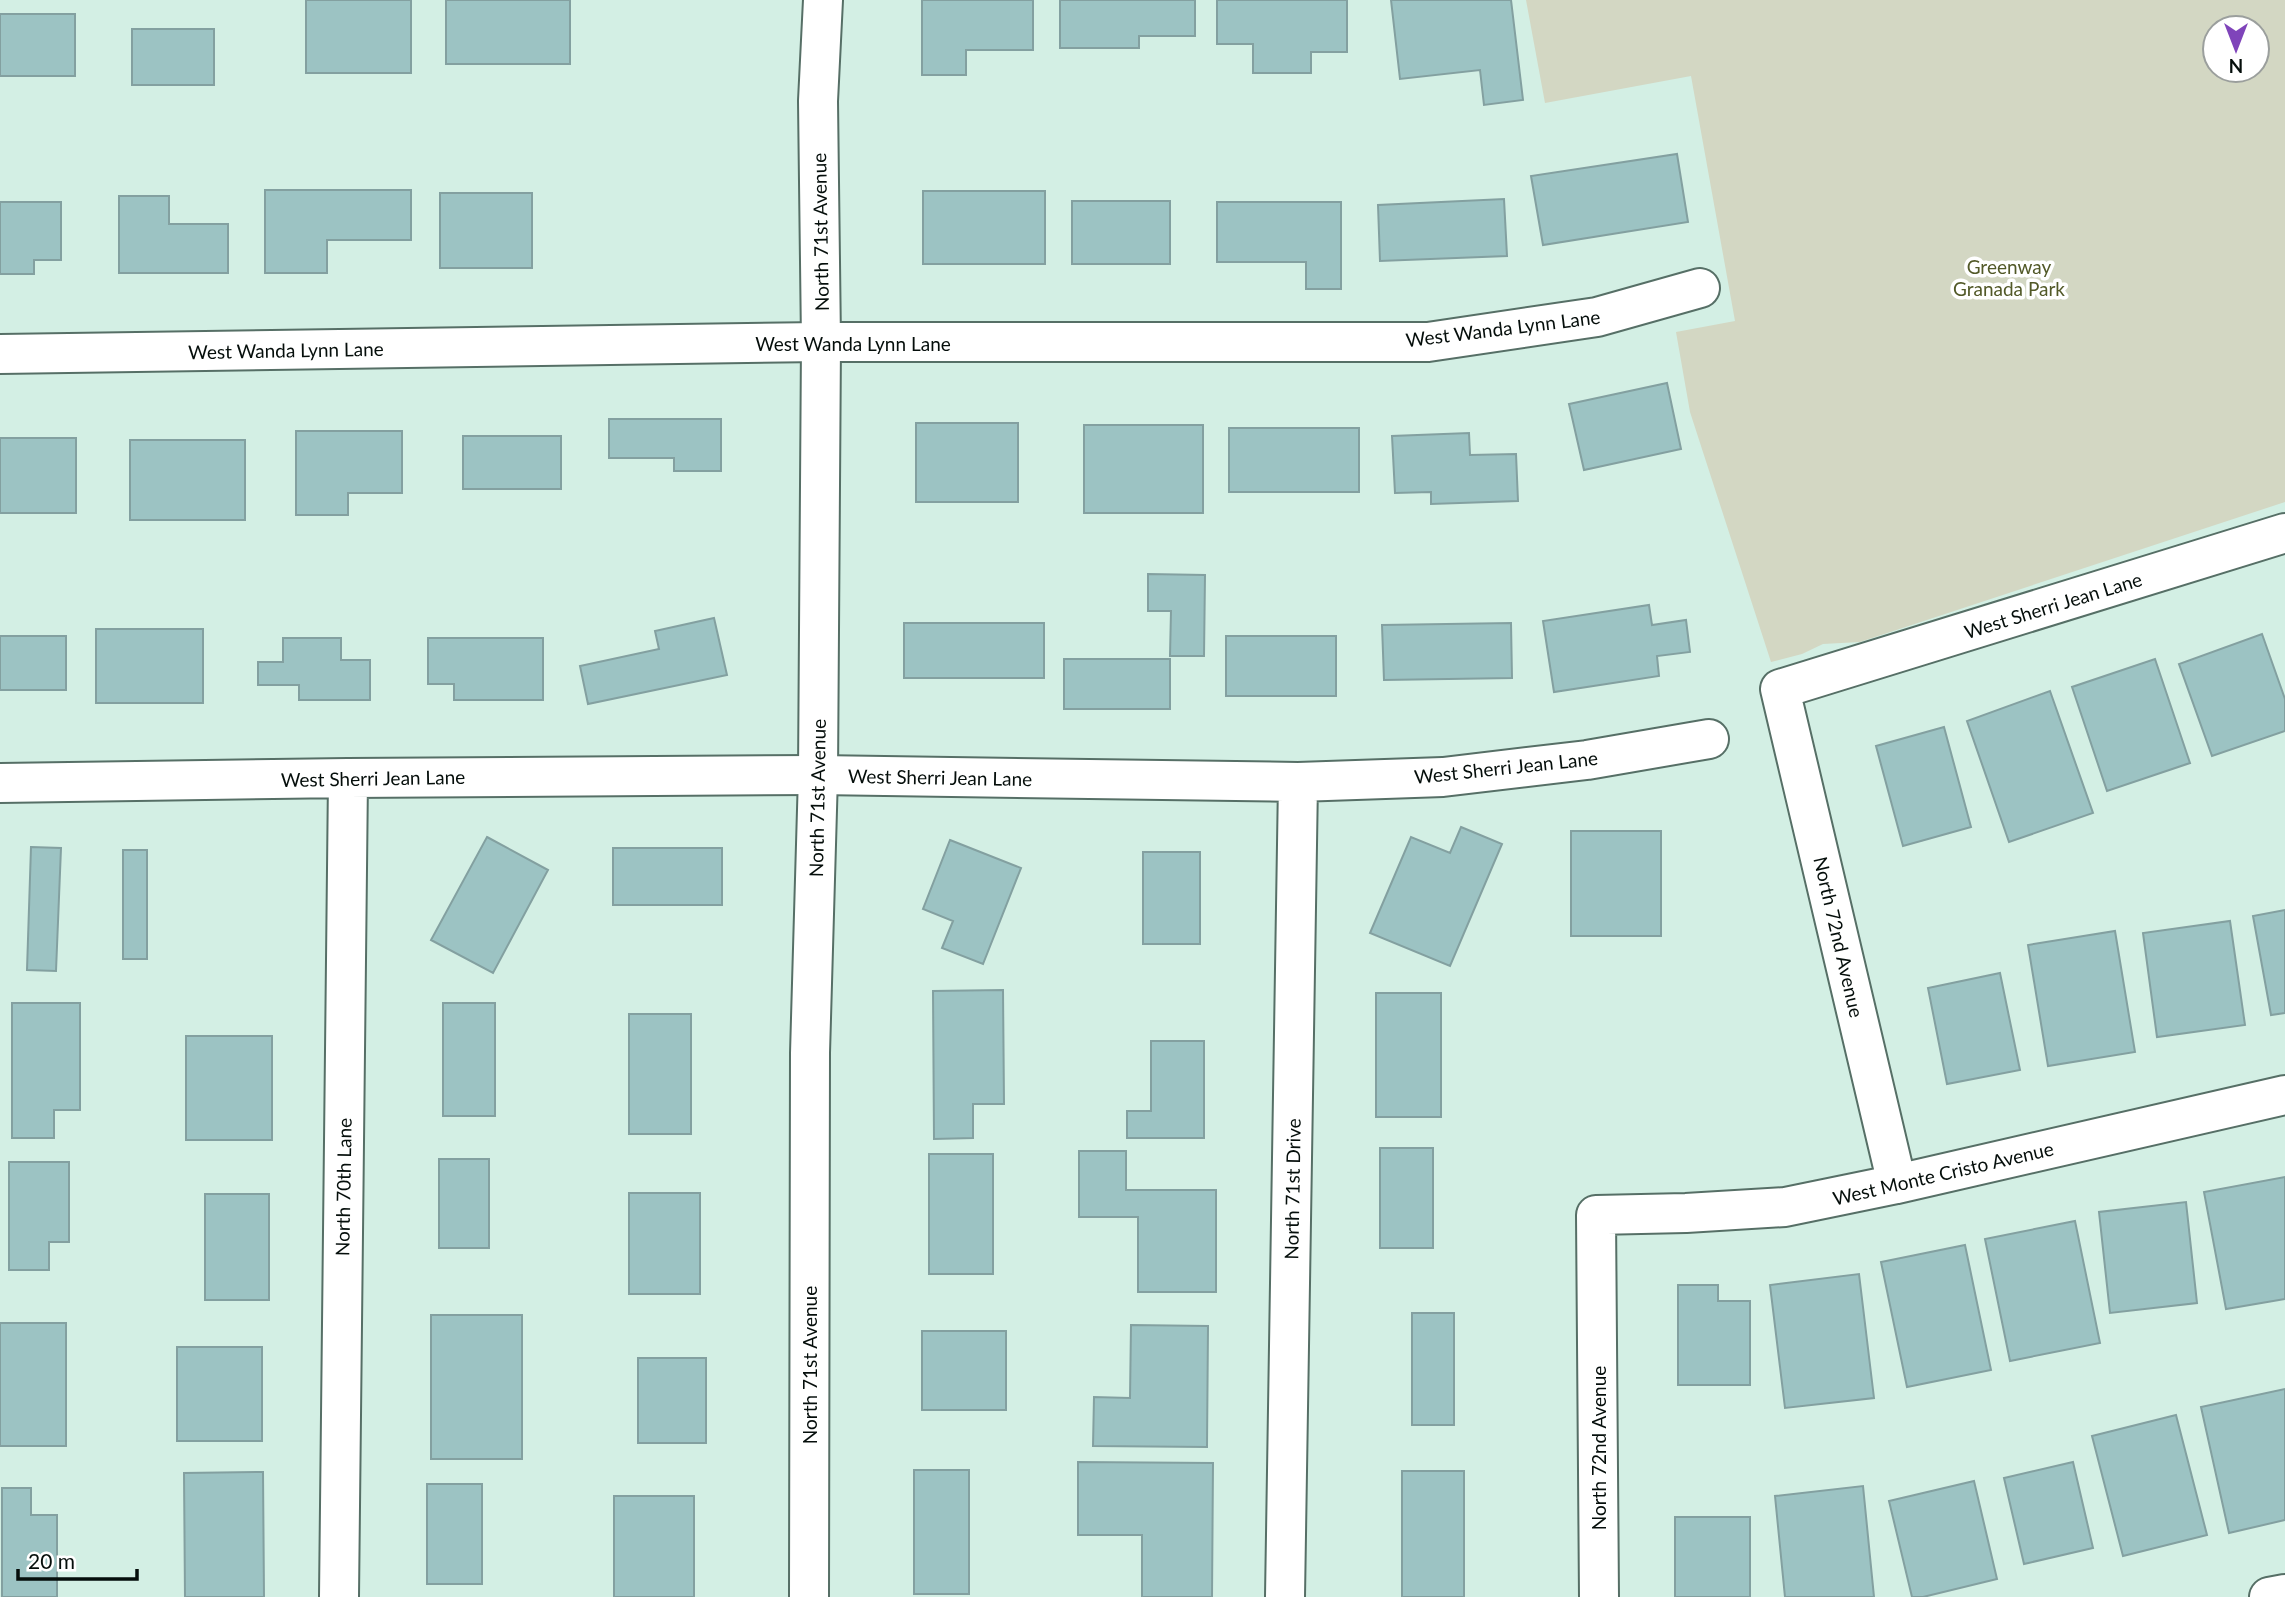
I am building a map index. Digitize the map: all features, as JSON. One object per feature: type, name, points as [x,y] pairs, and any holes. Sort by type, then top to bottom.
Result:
[{"type":"street","name":"North 71st Avenue","points":[[809,1597],[810,1067],[818,775],[821,342],[818,101],[823,0]]},
{"type":"street","name":"West Wanda Lynn Lane","points":[[0,354],[821,342],[1428,342],[1597,317],[1700,288]]},
{"type":"street","name":"West Sherri Jean Lane","points":[[1780,690],[2285,533]]},
{"type":"street","name":"North 72nd Avenue","points":[[1780,690],[1897,1184]]},
{"type":"street","name":"West Sherri Jean Lane","points":[[0,783],[818,775],[1298,782],[1443,777],[1587,760],[1709,739]]},
{"type":"street","name":"North 70th Lane","points":[[339,1597],[348,778]]},
{"type":"street","name":"North 71st Drive","points":[[1285,1597],[1298,782]]},
{"type":"street","name":"West Monte Cristo Avenue","points":[[1596,1215],[1785,1207],[2285,1095]]},
{"type":"street","name":"North 72nd Avenue","points":[[1596,1215],[1599,1597]]},
{"type":"street","points":[[2270,1597],[2285,1594]]},
{"type":"green space","name":"Greenway Granada Park","points":[[1526,0],[2285,0],[2285,502],[1860,642],[1823,644],[1802,654],[1771,662],[1690,412],[1676,332],[1735,321],[1691,76],[1545,103]]},
{"type":"building","points":[[306,0],[411,0],[411,73],[306,73]]},
{"type":"building","points":[[446,0],[570,0],[570,64],[446,64]]},
{"type":"building","points":[[922,0],[1033,0],[1033,50],[966,50],[966,75],[922,75]]},
{"type":"building","points":[[1060,0],[1195,0],[1195,36],[1139,36],[1139,48],[1060,48]]},
{"type":"building","points":[[1217,0],[1347,0],[1347,52],[1311,52],[1311,73],[1253,73],[1253,44],[1217,44]]},
{"type":"building","points":[[1391,0],[1511,0],[1523,100],[1484,105],[1480,70],[1400,79]]},
{"type":"building","points":[[0,14],[75,14],[75,76],[0,76]]},
{"type":"building","points":[[132,29],[214,29],[214,85],[132,85]]},
{"type":"building","points":[[1677,154],[1688,222],[1543,245],[1531,176]]},
{"type":"building","points":[[265,190],[411,190],[411,240],[327,240],[327,273],[265,273]]},
{"type":"building","points":[[923,191],[1045,191],[1045,264],[923,264]]},
{"type":"building","points":[[440,193],[532,193],[532,268],[440,268]]},
{"type":"building","points":[[119,196],[169,196],[169,224],[228,224],[228,273],[119,273]]},
{"type":"building","points":[[1504,199],[1507,256],[1380,261],[1378,205]]},
{"type":"building","points":[[1072,201],[1170,201],[1170,264],[1072,264]]},
{"type":"building","points":[[0,202],[61,202],[61,260],[34,260],[34,274],[0,274]]},
{"type":"building","points":[[1217,202],[1341,202],[1341,289],[1306,289],[1306,262],[1217,262]]},
{"type":"building","points":[[1667,383],[1681,449],[1584,470],[1569,404]]},
{"type":"building","points":[[609,419],[721,419],[721,471],[674,471],[674,458],[609,458]]},
{"type":"building","points":[[916,423],[1018,423],[1018,502],[916,502]]},
{"type":"building","points":[[1084,425],[1203,425],[1203,513],[1084,513]]},
{"type":"building","points":[[1229,428],[1359,428],[1359,492],[1229,492]]},
{"type":"building","points":[[296,431],[402,431],[402,493],[348,493],[348,515],[296,515]]},
{"type":"building","points":[[1469,433],[1470,455],[1516,454],[1518,501],[1431,504],[1431,492],[1395,493],[1392,436]]},
{"type":"building","points":[[463,436],[561,436],[561,489],[463,489]]},
{"type":"building","points":[[0,438],[76,438],[76,513],[0,513]]},
{"type":"building","points":[[130,440],[245,440],[245,520],[130,520]]},
{"type":"building","points":[[1148,574],[1205,575],[1204,656],[1170,656],[1171,611],[1148,611]]},
{"type":"building","points":[[1649,605],[1652,625],[1686,620],[1690,652],[1657,656],[1659,676],[1554,692],[1543,621]]},
{"type":"building","points":[[714,618],[727,675],[588,704],[580,666],[659,649],[655,631]]},
{"type":"building","points":[[904,623],[1044,623],[1044,678],[904,678]]},
{"type":"building","points":[[1511,623],[1512,678],[1384,680],[1382,625]]},
{"type":"building","points":[[96,629],[203,629],[203,703],[96,703]]},
{"type":"building","points":[[2262,634],[2285,699],[2285,731],[2212,756],[2179,664]]},
{"type":"building","points":[[0,636],[66,636],[66,690],[0,690]]},
{"type":"building","points":[[1226,636],[1336,636],[1336,696],[1226,696]]},
{"type":"building","points":[[283,638],[341,638],[341,660],[370,660],[370,700],[299,700],[299,685],[258,685],[258,662],[283,662]]},
{"type":"building","points":[[428,638],[543,638],[543,700],[454,700],[454,684],[428,684]]},
{"type":"building","points":[[1064,659],[1170,659],[1170,709],[1064,709]]},
{"type":"building","points":[[2155,659],[2190,763],[2107,791],[2072,687]]},
{"type":"building","points":[[2050,691],[2093,813],[2009,842],[1967,721]]},
{"type":"building","points":[[1944,727],[1971,827],[1903,846],[1876,746]]},
{"type":"building","points":[[1461,827],[1502,844],[1450,966],[1370,933],[1411,837],[1450,853]]},
{"type":"building","points":[[1571,831],[1661,831],[1661,936],[1571,936]]},
{"type":"building","points":[[487,837],[548,870],[493,973],[431,940]]},
{"type":"building","points":[[950,840],[1021,868],[983,964],[942,948],[953,921],[923,909]]},
{"type":"building","points":[[31,847],[61,848],[56,971],[27,970]]},
{"type":"building","points":[[613,848],[722,848],[722,905],[613,905]]},
{"type":"building","points":[[123,850],[147,850],[147,959],[123,959]]},
{"type":"building","points":[[1143,852],[1200,852],[1200,944],[1143,944]]},
{"type":"building","points":[[2285,910],[2285,1013],[2271,1015],[2253,916]]},
{"type":"building","points":[[2230,921],[2245,1025],[2157,1037],[2143,933]]},
{"type":"building","points":[[2115,931],[2135,1052],[2048,1066],[2028,945]]},
{"type":"building","points":[[2000,973],[2020,1070],[1947,1084],[1928,988]]},
{"type":"building","points":[[1003,990],[1004,1104],[973,1104],[973,1138],[934,1139],[933,991]]},
{"type":"building","points":[[1376,993],[1441,993],[1441,1117],[1376,1117]]},
{"type":"building","points":[[12,1003],[80,1003],[80,1110],[54,1110],[54,1138],[12,1138]]},
{"type":"building","points":[[443,1003],[495,1003],[495,1116],[443,1116]]},
{"type":"building","points":[[629,1014],[691,1014],[691,1134],[629,1134]]},
{"type":"building","points":[[186,1036],[272,1036],[272,1140],[186,1140]]},
{"type":"building","points":[[1151,1041],[1204,1041],[1204,1138],[1127,1138],[1127,1111],[1151,1111]]},
{"type":"building","points":[[1380,1148],[1433,1148],[1433,1248],[1380,1248]]},
{"type":"building","points":[[1079,1151],[1126,1151],[1126,1190],[1216,1190],[1216,1292],[1138,1292],[1138,1217],[1079,1217]]},
{"type":"building","points":[[929,1154],[993,1154],[993,1274],[929,1274]]},
{"type":"building","points":[[439,1159],[489,1159],[489,1248],[439,1248]]},
{"type":"building","points":[[9,1162],[69,1162],[69,1242],[49,1242],[49,1270],[9,1270]]},
{"type":"building","points":[[2285,1177],[2285,1299],[2226,1309],[2204,1192]]},
{"type":"building","points":[[629,1193],[700,1193],[700,1294],[629,1294]]},
{"type":"building","points":[[205,1194],[269,1194],[269,1300],[205,1300]]},
{"type":"building","points":[[2186,1202],[2197,1303],[2110,1313],[2099,1212]]},
{"type":"building","points":[[2075,1221],[2100,1343],[2010,1361],[1985,1239]]},
{"type":"building","points":[[1965,1245],[1991,1370],[1907,1387],[1881,1262]]},
{"type":"building","points":[[1859,1274],[1874,1398],[1785,1408],[1770,1285]]},
{"type":"building","points":[[1678,1285],[1718,1285],[1718,1301],[1750,1301],[1750,1385],[1678,1385]]},
{"type":"building","points":[[1412,1313],[1454,1313],[1454,1425],[1412,1425]]},
{"type":"building","points":[[431,1315],[522,1315],[522,1459],[431,1459]]},
{"type":"building","points":[[0,1323],[66,1323],[66,1446],[0,1446]]},
{"type":"building","points":[[1131,1325],[1208,1326],[1207,1447],[1093,1446],[1094,1397],[1130,1398]]},
{"type":"building","points":[[922,1331],[1006,1331],[1006,1410],[922,1410]]},
{"type":"building","points":[[177,1347],[262,1347],[262,1441],[177,1441]]},
{"type":"building","points":[[638,1358],[706,1358],[706,1443],[638,1443]]},
{"type":"building","points":[[2285,1389],[2285,1520],[2229,1533],[2201,1407]]},
{"type":"building","points":[[2176,1415],[2207,1535],[2123,1556],[2092,1436]]},
{"type":"building","points":[[1078,1462],[1213,1463],[1212,1597],[1142,1597],[1142,1535],[1078,1535]]},
{"type":"building","points":[[2073,1462],[2093,1548],[2024,1564],[2004,1478]]},
{"type":"building","points":[[914,1470],[969,1470],[969,1594],[914,1594]]},
{"type":"building","points":[[1402,1471],[1464,1471],[1464,1597],[1402,1597]]},
{"type":"building","points":[[263,1472],[264,1597],[185,1597],[184,1473]]},
{"type":"building","points":[[1974,1481],[1997,1579],[1923,1597],[1912,1597],[1889,1501]]},
{"type":"building","points":[[427,1484],[482,1484],[482,1584],[427,1584]]},
{"type":"building","points":[[1863,1486],[1874,1597],[1785,1597],[1775,1496]]},
{"type":"building","points":[[2,1488],[31,1488],[31,1515],[57,1515],[57,1597],[2,1597]]},
{"type":"building","points":[[614,1496],[694,1496],[694,1597],[614,1597]]},
{"type":"building","points":[[1675,1517],[1750,1517],[1750,1597],[1675,1597]]}]
